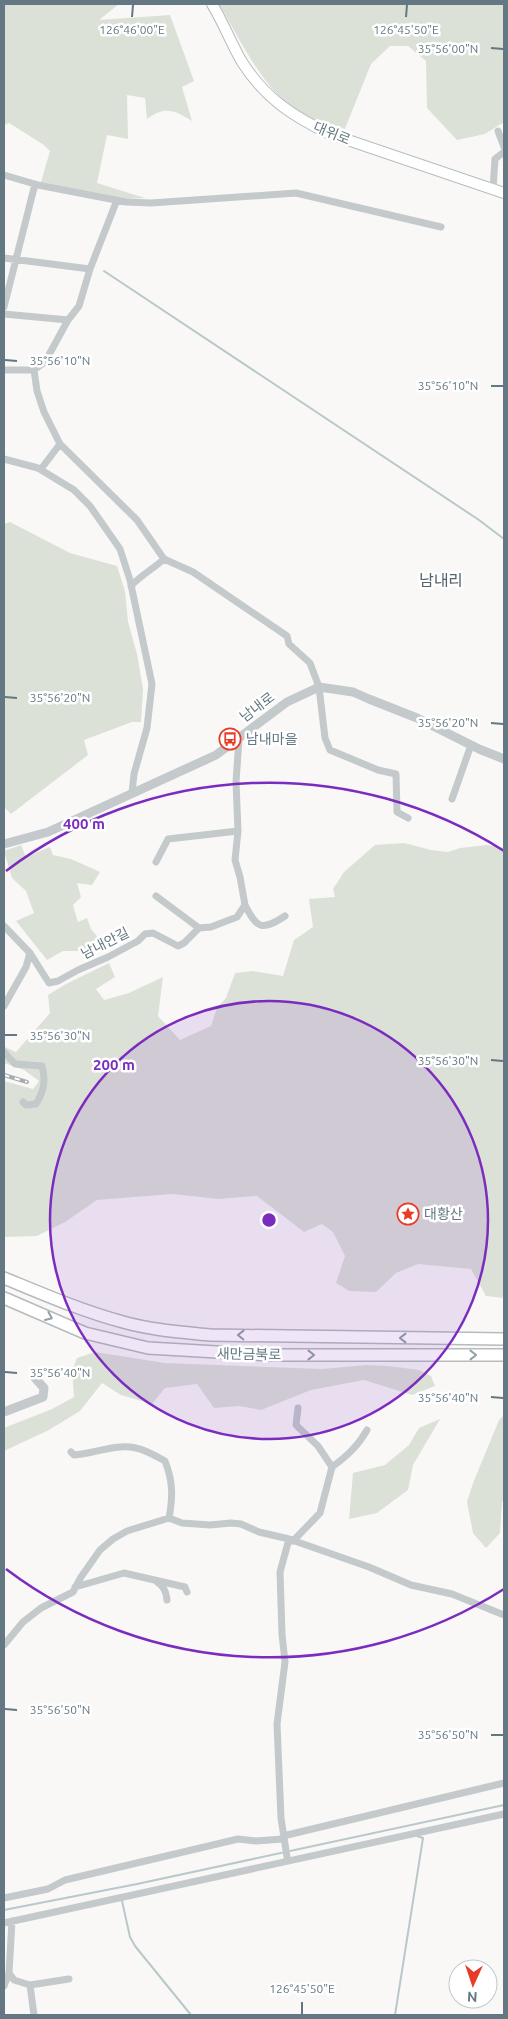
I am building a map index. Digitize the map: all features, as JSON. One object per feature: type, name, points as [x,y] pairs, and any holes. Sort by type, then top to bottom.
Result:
[{"type":"highway","name":"새만금북로","points":[[4,1278],[83,1310],[124,1322],[162,1330],[210,1335],[504,1339]]},
{"type":"highway","name":"새만금북로","points":[[4,1298],[85,1332],[148,1348],[270,1355],[504,1355]]},
{"type":"main road","name":"대위로","points":[[212,4],[243,62],[284,110],[330,134],[504,193]]},
{"type":"street","points":[[498,132],[504,147]]},
{"type":"street","points":[[493,189],[495,159],[504,152]]},
{"type":"street","points":[[4,174],[35,184],[126,202],[152,203],[296,193],[441,227]]},
{"type":"street","points":[[4,307],[35,184]]},
{"type":"street","points":[[4,370],[34,370],[45,362],[68,320],[78,306],[90,269],[117,200]]},
{"type":"street","points":[[4,258],[90,269]]},
{"type":"street","points":[[4,314],[68,320]]},
{"type":"street","points":[[34,370],[36,391],[60,444],[137,520],[164,559],[192,572],[287,636],[289,644],[310,663],[319,687],[325,738],[330,750],[378,770],[396,774],[397,812],[408,818]]},
{"type":"street","points":[[41,469],[60,444]]},
{"type":"street","points":[[4,459],[41,469],[74,490],[90,506],[120,549],[131,586],[152,684],[147,728],[134,774],[132,792]]},
{"type":"street","points":[[131,586],[142,574],[155,567],[164,559]]},
{"type":"street","points":[[319,687],[353,692],[417,718],[504,759]]},
{"type":"street","name":"남내로","points":[[4,844],[48,832],[216,754],[287,702],[319,687]]},
{"type":"street","points":[[239,739],[236,782],[238,831],[235,860],[245,905],[253,921],[259,925],[273,924],[285,916]]},
{"type":"street","points":[[452,799],[471,745]]},
{"type":"street","points":[[156,862],[168,839],[238,831]]},
{"type":"street","points":[[156,896],[199,928]]},
{"type":"street","name":"남내안길","points":[[4,926],[30,952],[50,983],[108,957],[138,941],[145,934],[153,933],[178,946],[184,943],[199,928],[211,927],[237,917],[245,905]]},
{"type":"street","points":[[4,1006],[26,968],[30,952]]},
{"type":"street","points":[[4,1052],[15,1064],[42,1066],[45,1077],[43,1094],[36,1104],[26,1105],[23,1102]]},
{"type":"street","points":[[4,1412],[43,1397],[44,1388],[35,1378]]},
{"type":"street","points":[[298,1408],[296,1425],[318,1446],[332,1467]]},
{"type":"street","points":[[287,1857],[284,1840],[277,1724],[285,1662],[280,1572],[291,1540],[320,1513],[332,1467],[348,1456],[359,1444],[367,1430]]},
{"type":"street","points":[[71,1452],[74,1455],[116,1447],[135,1447],[165,1461],[172,1482],[173,1500],[169,1518]]},
{"type":"street","points":[[4,1645],[23,1622],[41,1608],[73,1592],[100,1550],[113,1539],[127,1531],[169,1518],[182,1523],[210,1526],[231,1523],[241,1524],[260,1532],[291,1540],[369,1567],[411,1585],[452,1594],[504,1615]]},
{"type":"street","points":[[76,1587],[124,1573],[185,1587],[187,1592]]},
{"type":"street","points":[[152,1578],[164,1587],[167,1600]]},
{"type":"street","points":[[4,1898],[48,1889],[65,1880],[238,1839],[256,1841],[284,1840],[504,1783]]},
{"type":"street","points":[[4,1923],[504,1814]]},
{"type":"street","points":[[4,1986],[9,1973],[12,1921]]},
{"type":"street","points":[[9,1973],[14,1980],[30,1985],[69,1979]]},
{"type":"street","points":[[30,1985],[34,2015]]},
{"type":"shaded area","points":[[4,4],[119,4],[99,20],[170,15],[194,81],[182,87],[192,121],[170,111],[159,112],[147,119],[145,98],[127,95],[128,139],[107,135],[97,183],[145,198],[126,199],[41,182],[50,151],[44,145],[9,123],[4,125]]},
{"type":"shaded area","points":[[219,4],[504,4],[504,122],[485,134],[457,140],[427,108],[426,61],[408,46],[390,46],[371,64],[344,131],[311,121],[292,109],[267,82],[246,52]]},
{"type":"shaded area","points":[[10,522],[70,553],[117,566],[125,591],[128,622],[137,654],[143,689],[141,722],[132,722],[84,740],[88,755],[11,814],[4,807],[4,524]]},
{"type":"shaded area","points":[[404,843],[448,852],[460,848],[487,845],[504,848],[504,1298],[486,1296],[471,1269],[418,1264],[396,1273],[376,1292],[349,1291],[336,1283],[345,1256],[333,1232],[322,1224],[304,1232],[257,1196],[218,1199],[173,1194],[97,1200],[65,1222],[37,1236],[4,1237],[4,1081],[33,1089],[39,1081],[24,1070],[4,1063],[4,1039],[5,1047],[16,1052],[50,1013],[48,995],[109,963],[115,977],[96,989],[104,1000],[129,993],[163,977],[158,1016],[180,1040],[211,1026],[217,1008],[226,998],[235,973],[253,971],[283,976],[294,940],[313,927],[309,899],[335,897],[333,889],[344,872],[375,845]]},
{"type":"shaded area","points":[[21,845],[26,857],[50,847],[53,855],[71,859],[100,872],[92,885],[77,883],[81,897],[73,905],[78,922],[87,918],[91,929],[100,940],[92,951],[63,951],[47,960],[16,921],[34,913],[26,891],[12,878],[4,851]]},
{"type":"shaded area","points":[[95,1352],[165,1363],[322,1369],[366,1365],[389,1366],[419,1370],[431,1376],[435,1386],[412,1395],[364,1380],[311,1390],[261,1410],[239,1406],[214,1408],[197,1384],[165,1388],[152,1404],[121,1395],[102,1383],[80,1411],[49,1430],[4,1451],[4,1428],[52,1409],[74,1397],[72,1371],[77,1358]]},
{"type":"shaded area","points":[[504,1415],[504,1499],[502,1502],[500,1533],[486,1548],[473,1533],[467,1502],[499,1420]]},
{"type":"shaded area","points":[[440,1419],[413,1465],[408,1490],[377,1513],[349,1519],[353,1473],[385,1465],[409,1445],[419,1428]]},
{"type":"waterway","points":[[104,271],[479,520],[504,539]]},
{"type":"waterway","points":[[4,1910],[137,1884],[504,1805]]},
{"type":"waterway","points":[[395,2015],[423,1838],[417,1836]]},
{"type":"waterway","points":[[122,1901],[130,1937],[135,1946],[191,2015]]},
{"type":"railway","points":[[4,1075],[27,1082]]},
{"type":"place","name":"남내마을","points":[[230,739]]},
{"type":"place","name":"대황산","points":[[408,1214]]},
{"type":"district","name":"남내리","points":[[441,580]]}]
